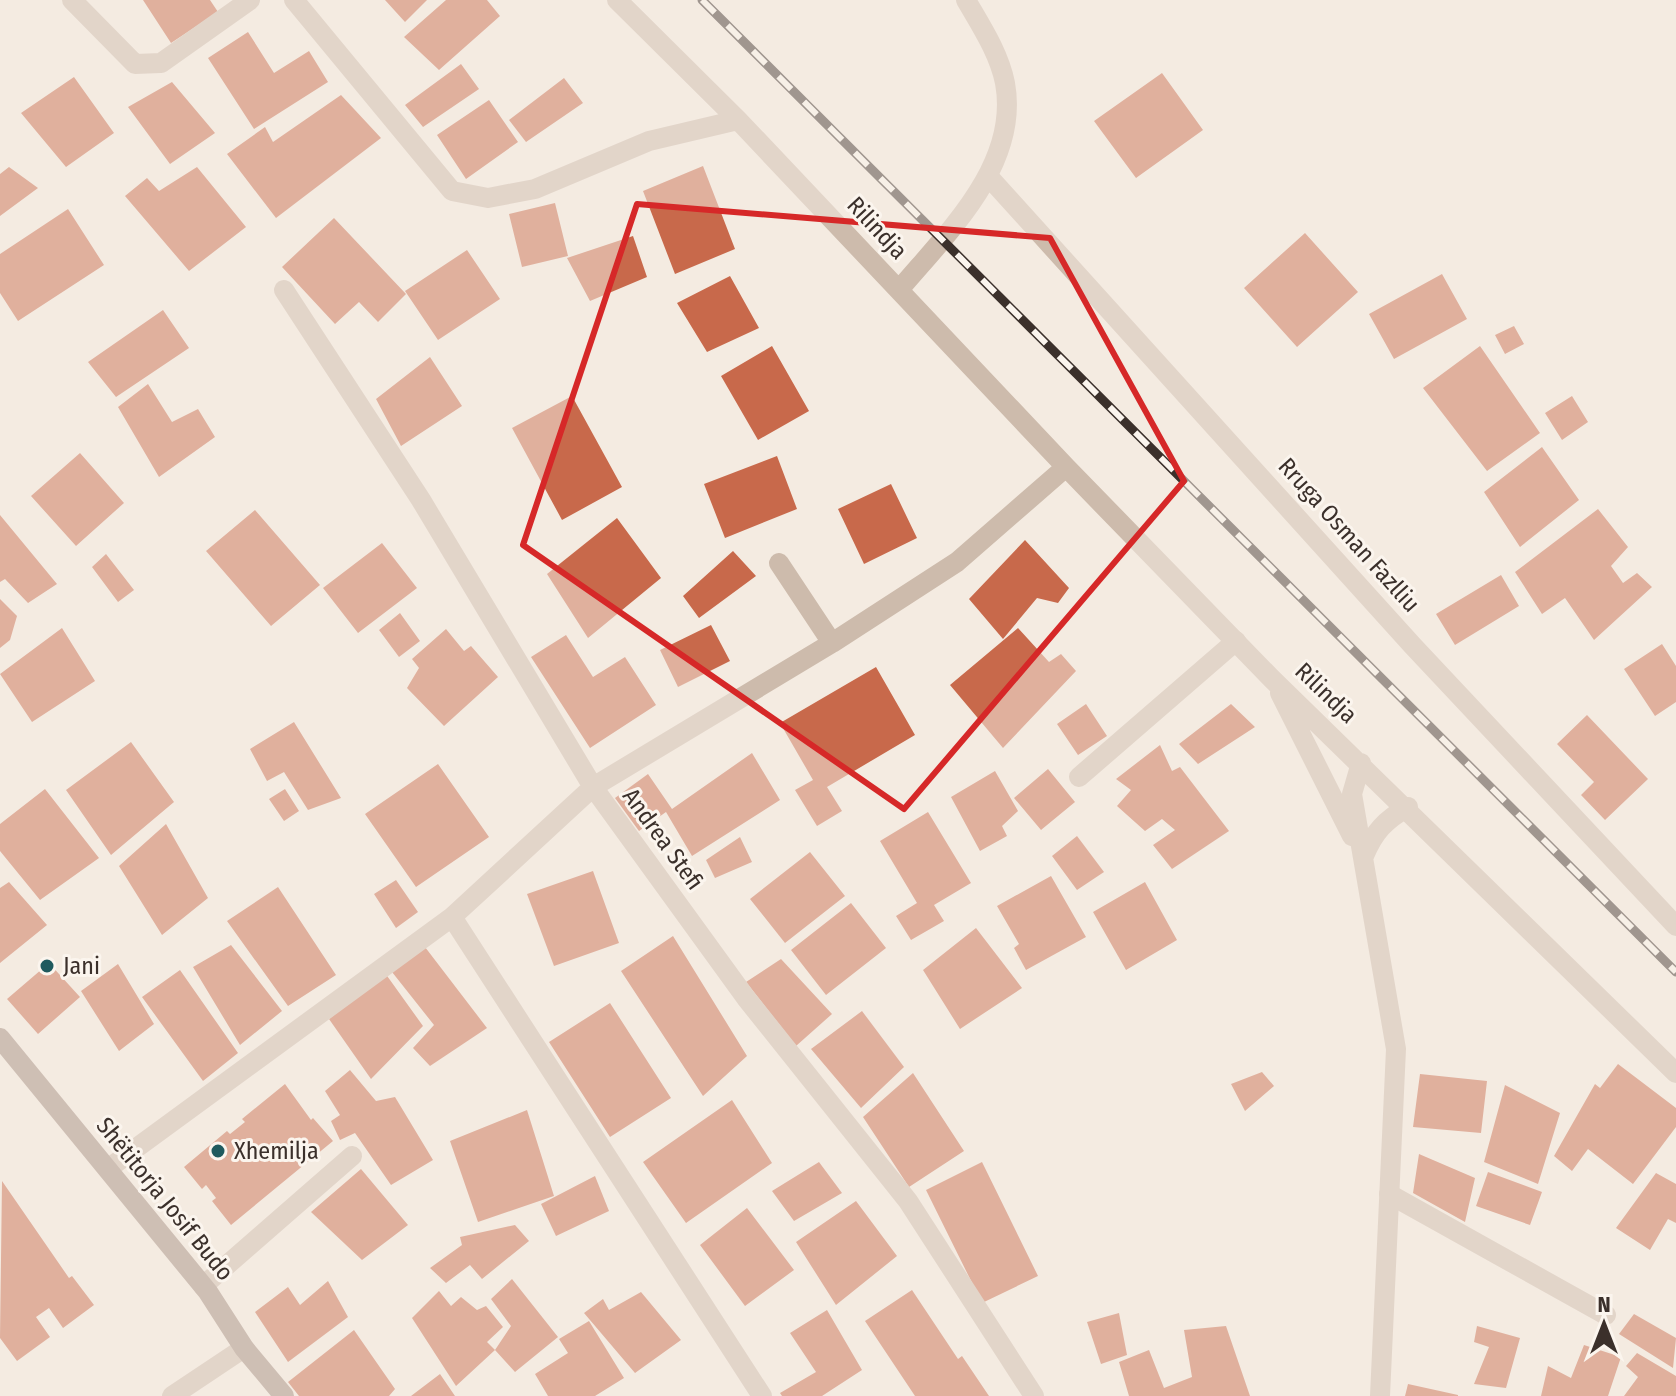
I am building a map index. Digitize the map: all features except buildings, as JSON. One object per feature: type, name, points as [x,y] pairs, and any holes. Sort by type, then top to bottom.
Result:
[{"type":"main road","name":"Shëtitorja Josif Budo","points":[[0,1038],[203,1286],[244,1348],[284,1396]]},
{"type":"street","points":[[72,0],[135,64],[161,63],[250,0]]},
{"type":"street","points":[[294,0],[452,191],[488,198],[535,189],[649,141],[738,120]]},
{"type":"street","name":"Rilindja","points":[[617,0],[738,120],[1066,467],[1272,679],[1408,807],[1676,1073]]},
{"type":"street","points":[[899,290],[968,207],[988,176],[1007,118],[1005,83],[994,49],[966,0]]},
{"type":"street","name":"Rruga Osman Fazlliu","points":[[988,176],[1413,646],[1676,926]]},
{"type":"street","name":"Andrea Stefi","points":[[284,290],[421,500],[593,787],[746,998],[908,1201],[1034,1396]]},
{"type":"street","points":[[109,1168],[452,917],[593,787],[832,643],[957,562],[1066,467]]},
{"type":"street","points":[[779,563],[832,643]]},
{"type":"street","points":[[1079,777],[1236,641]]},
{"type":"street","points":[[1272,679],[1364,856]]},
{"type":"street","points":[[1361,763],[1352,794],[1396,1049],[1380,1396]]},
{"type":"street","points":[[1364,856],[1385,820],[1408,807]]},
{"type":"street","points":[[452,917],[762,1396]]},
{"type":"street","points":[[203,1286],[352,1156]]},
{"type":"street","points":[[1389,1194],[1606,1315]]},
{"type":"street","points":[[172,1396],[244,1348]]},
{"type":"highlighted area","points":[[637,204],[1050,238],[1184,481],[904,809],[523,545]]},
{"type":"railway","points":[[702,0],[1676,972]]},
{"type":"place","name":"Jani","points":[[47,966]]},
{"type":"place","name":"Xhemilja","points":[[218,1151]]}]
